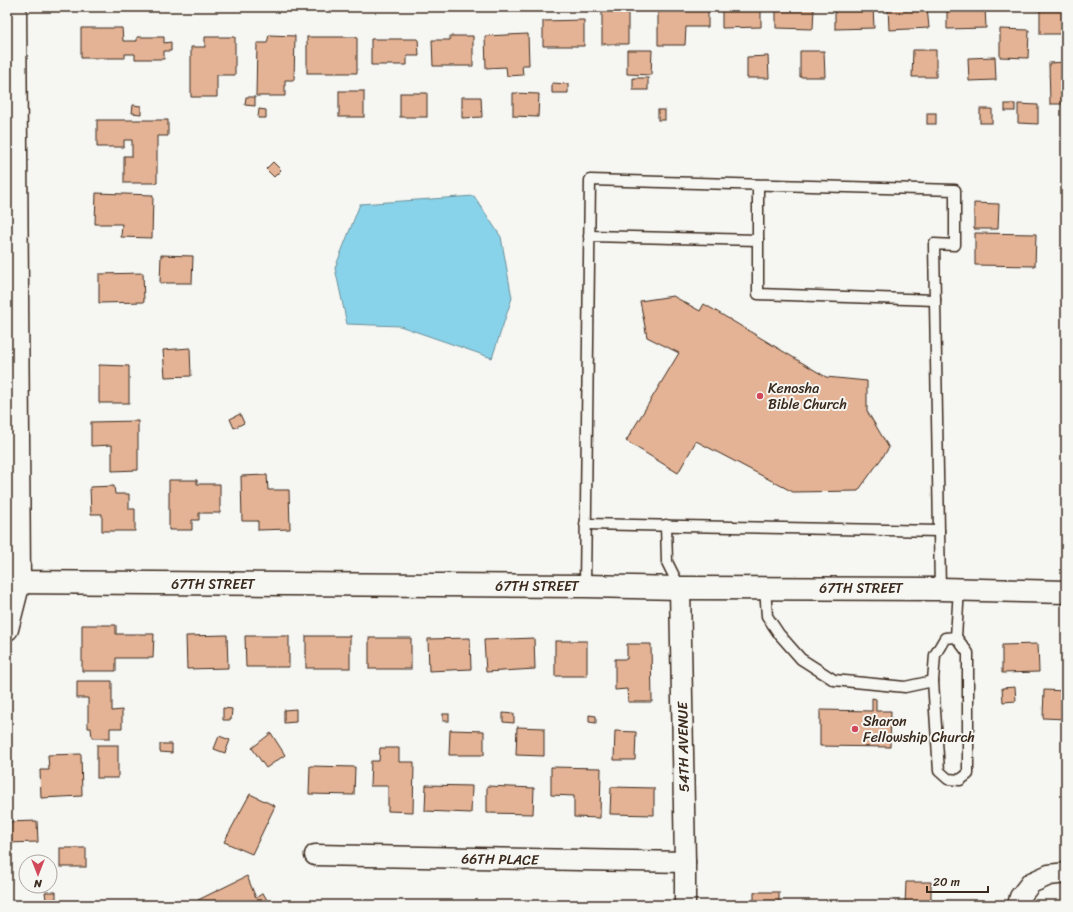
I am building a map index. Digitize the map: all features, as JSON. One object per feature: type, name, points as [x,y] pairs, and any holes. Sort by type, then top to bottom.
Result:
[{"type":"street","points":[[7,629],[13,582],[15,7]]},
{"type":"street","name":"67TH STREET","points":[[13,582],[949,589],[1066,592]]},
{"type":"street","name":"54TH AVENUE","points":[[680,588],[685,905]]},
{"type":"street","name":"66TH PLACE","points":[[315,855],[685,862]]},
{"type":"street","points":[[1018,905],[1020,898],[1031,883],[1049,875],[1066,873]]},
{"type":"lane","points":[[585,586],[590,180],[955,190],[955,245],[934,244],[939,531],[956,637],[968,653],[968,774],[960,780],[948,779],[939,770],[933,681],[935,655],[945,638],[956,637]]},
{"type":"lane","points":[[758,185],[758,294],[935,300]]},
{"type":"lane","points":[[589,236],[758,240]]},
{"type":"lane","points":[[585,524],[939,531]]},
{"type":"lane","points":[[666,525],[667,562],[680,588]]},
{"type":"lane","points":[[765,588],[767,616],[779,634],[801,659],[834,680],[905,687],[933,681]]},
{"type":"water","points":[[474,196],[501,237],[512,298],[492,358],[400,326],[347,324],[335,268],[360,204]]},
{"type":"building","points":[[602,7],[628,7],[628,44],[602,44]]},
{"type":"building","points":[[658,7],[708,7],[708,27],[686,27],[685,45],[658,45]]},
{"type":"building","points":[[722,7],[761,7],[761,27],[722,28]]},
{"type":"building","points":[[776,7],[814,7],[813,29],[776,28]]},
{"type":"building","points":[[835,7],[873,7],[874,28],[835,29]]},
{"type":"building","points":[[888,7],[927,7],[929,28],[889,30]]},
{"type":"building","points":[[947,7],[985,7],[986,28],[947,29]]},
{"type":"building","points":[[1066,7],[1066,34],[1040,34],[1040,8]]},
{"type":"building","points":[[584,20],[584,46],[543,46],[543,21]]},
{"type":"building","points":[[81,28],[122,28],[123,41],[137,41],[137,37],[164,37],[164,43],[171,42],[171,51],[164,51],[164,59],[135,59],[135,54],[125,54],[125,58],[81,58]]},
{"type":"building","points":[[1000,29],[1029,30],[1028,58],[1000,57]]},
{"type":"building","points":[[528,34],[529,65],[522,65],[523,75],[507,76],[506,67],[486,68],[485,36]]},
{"type":"building","points":[[269,35],[295,36],[294,80],[285,80],[285,96],[256,96],[257,43],[267,43]]},
{"type":"building","points":[[450,36],[473,36],[473,66],[433,66],[432,40],[450,40]]},
{"type":"building","points":[[205,37],[235,37],[235,75],[217,75],[217,97],[191,97],[191,47],[205,47]]},
{"type":"building","points":[[307,37],[357,37],[357,73],[307,73]]},
{"type":"building","points":[[371,39],[418,39],[419,56],[407,56],[407,65],[371,65]]},
{"type":"building","points":[[627,50],[652,50],[651,75],[627,74]]},
{"type":"building","points":[[913,50],[936,50],[936,77],[912,77]]},
{"type":"building","points":[[800,51],[824,51],[825,77],[800,77]]},
{"type":"building","points":[[768,56],[769,78],[747,78],[747,57]]},
{"type":"building","points":[[995,57],[996,80],[969,81],[968,58]]},
{"type":"building","points":[[1066,62],[1066,104],[1050,104],[1049,63]]},
{"type":"building","points":[[633,78],[648,78],[648,90],[633,90]]},
{"type":"building","points":[[552,83],[568,84],[568,93],[552,93]]},
{"type":"building","points":[[339,91],[364,91],[364,117],[339,117]]},
{"type":"building","points":[[400,93],[427,93],[427,117],[400,117]]},
{"type":"building","points":[[513,93],[539,94],[538,117],[513,116]]},
{"type":"building","points":[[246,97],[255,97],[255,106],[245,105]]},
{"type":"building","points":[[462,97],[481,97],[482,117],[462,118]]},
{"type":"building","points":[[1005,104],[1015,104],[1015,111],[1005,111]]},
{"type":"building","points":[[1018,104],[1038,105],[1038,124],[1018,123]]},
{"type":"building","points":[[133,105],[141,106],[141,114],[132,113]]},
{"type":"building","points":[[259,109],[266,110],[266,118],[258,118]]},
{"type":"building","points":[[980,109],[992,109],[992,123],[980,123]]},
{"type":"building","points":[[658,110],[665,110],[665,120],[658,120]]},
{"type":"building","points":[[927,113],[936,113],[936,124],[927,124]]},
{"type":"building","points":[[97,120],[168,120],[168,136],[157,136],[157,183],[124,183],[124,156],[132,156],[132,140],[124,140],[124,147],[97,147]]},
{"type":"building","points":[[273,162],[281,170],[274,177],[266,169]]},
{"type":"building","points":[[96,193],[153,195],[152,238],[121,237],[122,224],[95,224]]},
{"type":"building","points":[[974,203],[999,204],[998,229],[974,229]]},
{"type":"building","points":[[975,233],[1036,234],[1035,266],[975,265]]},
{"type":"building","points":[[161,255],[193,256],[192,283],[160,283]]},
{"type":"building","points":[[143,273],[144,302],[99,303],[99,274]]},
{"type":"building","name":"Kenosha Bible Church","points":[[673,296],[700,311],[704,304],[826,377],[867,381],[867,411],[889,448],[858,491],[793,492],[696,441],[678,473],[626,441],[679,353],[647,337],[640,301]]},
{"type":"building","points":[[190,348],[191,376],[165,377],[163,350]]},
{"type":"building","points":[[99,365],[129,366],[129,403],[99,403]]},
{"type":"building","points":[[240,414],[244,423],[234,428],[230,419]]},
{"type":"building","points":[[138,421],[138,470],[112,471],[112,445],[91,446],[91,422]]},
{"type":"building","points":[[267,475],[268,490],[289,490],[290,529],[258,530],[258,521],[242,521],[241,476]]},
{"type":"building","points":[[169,480],[197,480],[197,484],[220,484],[220,513],[199,513],[199,520],[192,520],[192,530],[169,530]]},
{"type":"building","points":[[114,486],[115,494],[129,494],[129,509],[135,509],[135,531],[102,531],[102,514],[91,514],[90,487]]},
{"type":"building","points":[[82,625],[116,625],[116,634],[154,634],[153,658],[116,658],[116,671],[82,671]]},
{"type":"building","points":[[227,635],[228,668],[187,669],[186,636]]},
{"type":"building","points":[[245,636],[289,636],[289,667],[246,667]]},
{"type":"building","points":[[306,636],[350,636],[350,668],[306,668]]},
{"type":"building","points":[[369,638],[411,638],[411,669],[369,669]]},
{"type":"building","points":[[470,638],[471,669],[429,671],[428,639]]},
{"type":"building","points":[[534,638],[535,669],[486,672],[484,640]]},
{"type":"building","points":[[555,641],[587,641],[587,676],[555,676]]},
{"type":"building","points":[[627,644],[651,644],[652,702],[628,702],[627,689],[615,690],[615,659],[627,659]]},
{"type":"building","points":[[1038,644],[1039,672],[1002,673],[1002,645]]},
{"type":"building","points":[[77,681],[112,681],[112,711],[122,710],[122,728],[110,728],[110,738],[92,738],[91,728],[88,728],[88,698],[77,698]]},
{"type":"building","points":[[1015,687],[1016,701],[1003,702],[1002,688]]},
{"type":"building","points":[[1044,690],[1066,691],[1066,719],[1043,718]]},
{"type":"building","name":"Sharon Fellowship Church","points":[[872,698],[876,699],[876,711],[891,711],[890,747],[820,746],[820,710],[872,711]]},
{"type":"building","points":[[223,708],[232,709],[231,720],[223,720]]},
{"type":"building","points":[[296,709],[296,722],[284,723],[284,710]]},
{"type":"building","points":[[503,713],[514,714],[514,723],[503,722]]},
{"type":"building","points":[[443,714],[449,714],[449,721],[443,721]]},
{"type":"building","points":[[589,715],[596,716],[596,723],[589,722]]},
{"type":"building","points":[[517,727],[544,728],[544,756],[516,755]]},
{"type":"building","points":[[450,730],[484,731],[484,755],[449,755]]},
{"type":"building","points":[[615,731],[636,732],[635,760],[614,760]]},
{"type":"building","points":[[271,733],[285,755],[266,768],[252,748]]},
{"type":"building","points":[[219,736],[230,740],[225,753],[214,749]]},
{"type":"building","points":[[160,744],[172,744],[172,753],[160,752]]},
{"type":"building","points":[[97,745],[118,745],[118,778],[97,778]]},
{"type":"building","points":[[380,748],[399,748],[399,762],[414,762],[413,812],[388,811],[388,786],[370,786],[371,761],[379,761]]},
{"type":"building","points":[[81,754],[82,796],[41,798],[40,770],[49,770],[48,755]]},
{"type":"building","points":[[310,766],[355,767],[354,795],[309,794]]},
{"type":"building","points":[[551,767],[601,768],[600,818],[574,817],[574,796],[551,795]]},
{"type":"building","points":[[426,785],[472,786],[471,813],[425,811]]},
{"type":"building","points":[[487,786],[534,788],[533,814],[487,813]]},
{"type":"building","points":[[611,787],[654,788],[654,815],[610,814]]},
{"type":"building","points":[[250,794],[275,806],[252,854],[224,842]]},
{"type":"building","points":[[37,821],[38,842],[7,843],[7,822]]},
{"type":"building","points":[[60,848],[86,848],[86,867],[60,867]]},
{"type":"building","points":[[247,876],[256,898],[263,893],[270,905],[200,905],[198,900]]},
{"type":"building","points":[[906,882],[931,882],[931,905],[905,905]]},
{"type":"building","points":[[754,892],[779,892],[779,905],[754,905]]},
{"type":"building","points":[[45,894],[56,894],[56,899],[46,900]]},
{"type":"place","name":"Kenosha Bible Church","points":[[760,396]]},
{"type":"place","name":"Sharon Fellowship Church","points":[[855,729]]}]
